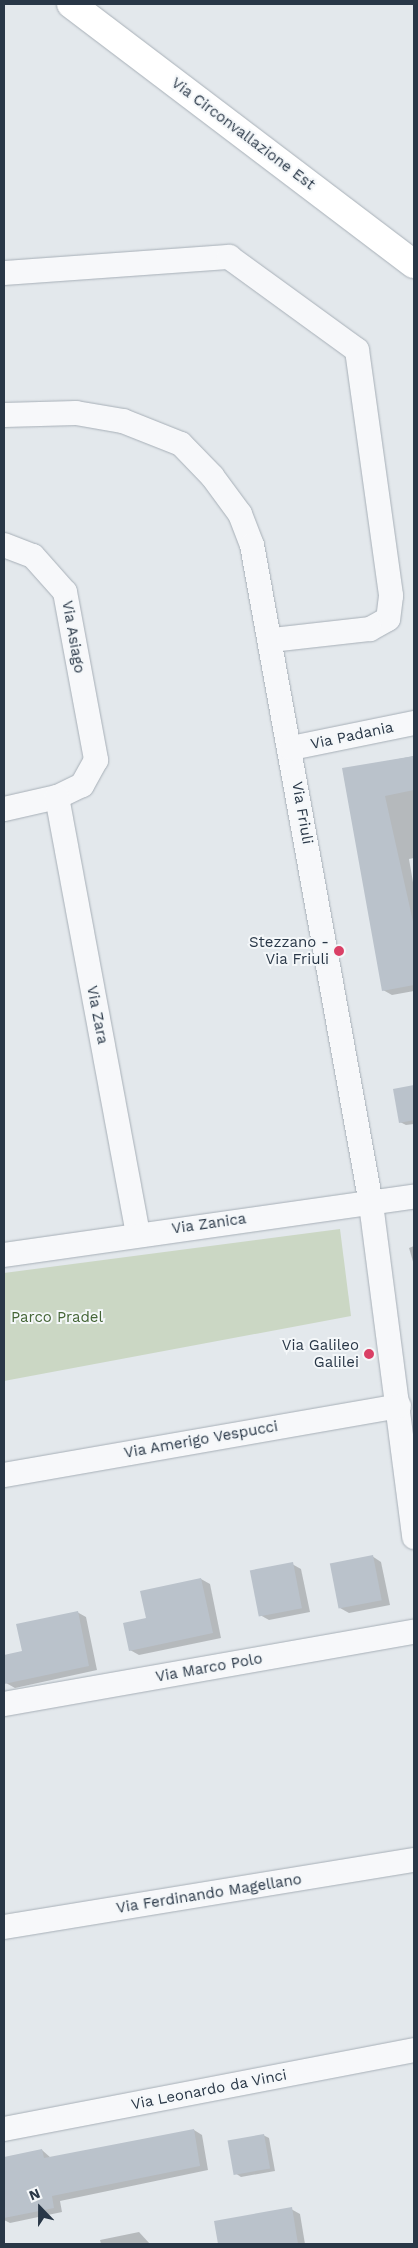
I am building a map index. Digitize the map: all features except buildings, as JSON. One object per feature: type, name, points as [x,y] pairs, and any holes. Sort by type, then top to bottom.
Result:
[{"type":"main road","name":"Via Circonvallazione Est","points":[[71,4],[414,264]]},
{"type":"street","points":[[4,273],[229,257],[356,350],[391,596],[388,619],[370,629],[272,640]]},
{"type":"street","name":"Via Friuli","points":[[4,416],[85,414],[123,421],[181,444],[212,476],[240,514],[261,577],[371,1204]]},
{"type":"street","name":"Via Asiago","points":[[4,545],[33,556],[65,592],[96,760],[82,785],[56,797]]},
{"type":"street","name":"Via Padania","points":[[291,748],[414,722]]},
{"type":"street","points":[[4,808],[56,797]]},
{"type":"street","name":"Via Zara","points":[[56,797],[138,1233]]},
{"type":"street","name":"Via Zanica","points":[[4,1255],[138,1233],[414,1197]]},
{"type":"street","points":[[371,1204],[399,1406],[414,1537]]},
{"type":"street","name":"Via Amerigo Vespucci","points":[[4,1475],[399,1406]]},
{"type":"street","name":"Via Marco Polo","points":[[4,1704],[414,1632]]},
{"type":"street","name":"Via Ferdinando Magellano","points":[[4,1927],[414,1860]]},
{"type":"street","name":"Via Leonardo da Vinci","points":[[4,2129],[414,2050]]},
{"type":"green space","name":"Parco Pradel","points":[[340,1229],[351,1316],[4,1381],[4,1273]]},
{"type":"place","name":"Stezzano - Via Friuli","points":[[339,951]]},
{"type":"place","name":"Via Galileo Galilei","points":[[369,1354]]}]
